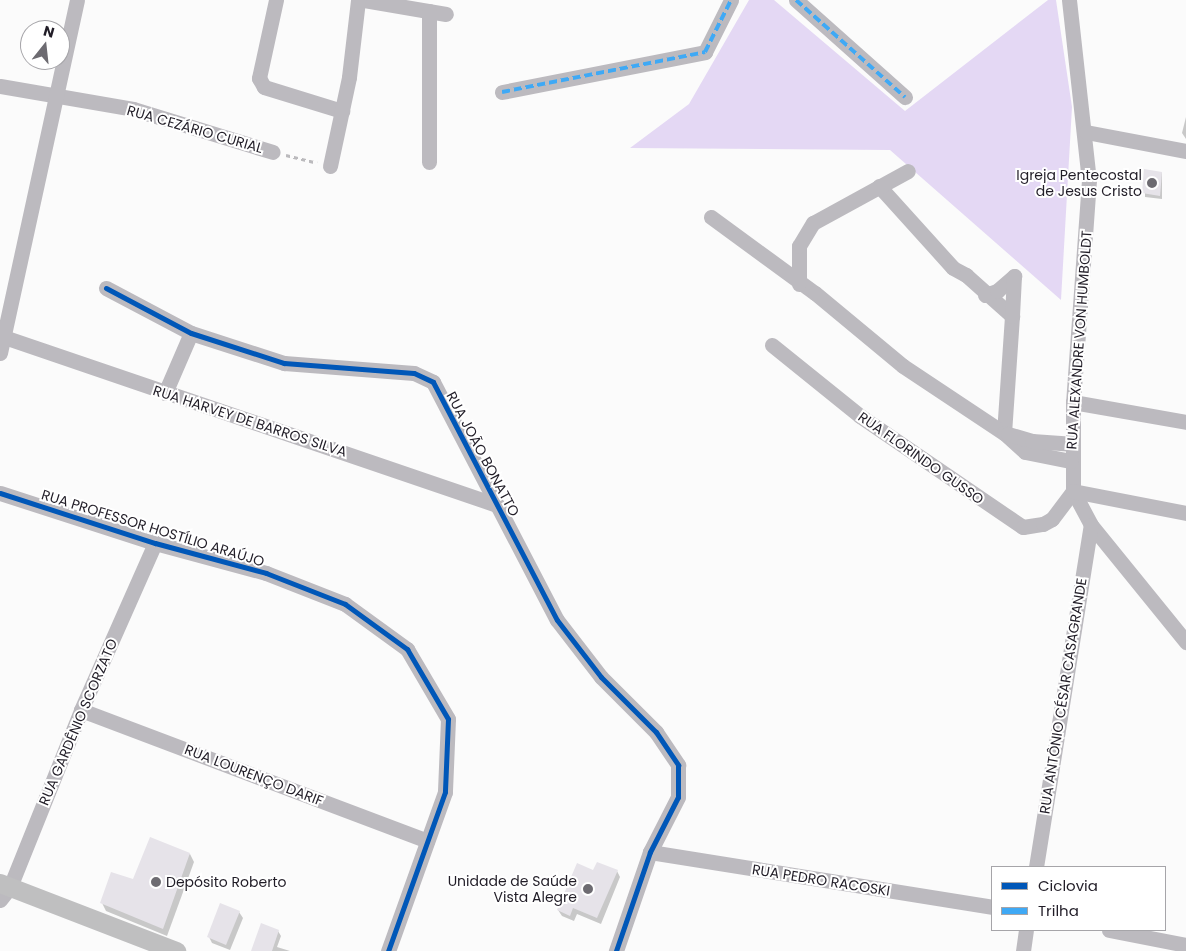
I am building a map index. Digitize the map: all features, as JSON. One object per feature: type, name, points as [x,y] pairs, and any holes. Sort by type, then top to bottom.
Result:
[{"type":"main road","points":[[3,890],[167,949]]},
{"type":"street","points":[[0,353],[77,0]]},
{"type":"street","points":[[276,0],[259,78],[264,87],[342,111]]},
{"type":"street","points":[[330,166],[342,111],[358,0]]},
{"type":"street","points":[[364,0],[446,14]]},
{"type":"street","points":[[502,92],[705,52],[731,0]]},
{"type":"street","points":[[796,0],[905,98]]},
{"type":"street","name":"RUA ALEXANDRE VON HUMBOLDT","points":[[1069,0],[1086,132],[1088,203],[1072,402],[1071,461],[1073,491],[1091,525],[1186,642]]},
{"type":"street","points":[[429,11],[429,162]]},
{"type":"street","name":"RUA CEZÁRIO CURIAL","points":[[0,86],[55,98],[133,109],[273,152]]},
{"type":"street","points":[[1086,132],[1186,151]]},
{"type":"street","points":[[799,284],[799,246],[813,223],[908,171]]},
{"type":"street","points":[[879,186],[938,253],[985,295],[1012,316]]},
{"type":"street","points":[[711,217],[799,284],[815,293],[867,338],[931,386],[1004,433],[1030,455],[1071,461]]},
{"type":"street","points":[[985,295],[997,292],[1014,276],[1004,433]]},
{"type":"street","name":"RUA JOÃO BONATTO","points":[[106,288],[192,333],[284,363],[414,374],[432,382],[557,620],[601,677],[656,732],[678,764],[678,797],[650,852]]},
{"type":"street","points":[[164,393],[192,333]]},
{"type":"street","name":"RUA HARVEY DE BARROS SILVA","points":[[4,337],[497,505]]},
{"type":"street","name":"RUA FLORINDO GUSSO","points":[[772,345],[860,416],[1018,524],[1029,527],[1043,524],[1060,510],[1073,491]]},
{"type":"street","points":[[1072,402],[1186,422]]},
{"type":"street","points":[[1004,433],[1032,441],[1071,444]]},
{"type":"street","points":[[1073,491],[1186,513]]},
{"type":"street","name":"RUA PROFESSOR HOSTÍLIO ARAÚJO","points":[[0,493],[155,543],[266,573],[345,604],[407,649],[448,719],[445,792],[388,951]]},
{"type":"street","name":"RUA ANTÔNIO CÉSAR CASAGRANDE","points":[[1036,866],[1091,525]]},
{"type":"street","name":"RUA GARDÊNIO SCORZATO","points":[[3,890],[155,543]]},
{"type":"street","name":"RUA LOURENÇO DARIF","points":[[82,710],[427,841]]},
{"type":"street","points":[[616,951],[650,852]]},
{"type":"street","name":"RUA PEDRO RACOSKI","points":[[650,852],[991,907]]},
{"type":"street","points":[[1023,951],[1026,931]]},
{"type":"street","points":[[1114,931],[1186,945]]},
{"type":"shaded area","points":[[749,0],[774,0],[905,111],[1048,0],[1056,0],[1072,107],[1061,300],[890,150],[630,148],[689,104]]},
{"type":"building","name":"Igreja Pentecostal de Jesus Cristo","points":[[1144,169],[1162,172],[1160,196],[1142,193]]},
{"type":"building","name":"Depósito Roberto","points":[[150,837],[190,853],[163,929],[100,903],[111,872],[133,879]]},
{"type":"building","name":"Unidade de Saúde Vista Alegre","points":[[597,862],[618,870],[597,918],[573,908],[570,916],[557,910],[577,863],[593,870]]},
{"type":"building","points":[[220,903],[240,911],[226,945],[207,937]]},
{"type":"building","points":[[261,923],[279,930],[272,951],[251,951]]},
{"type":"marked path","points":[[502,92],[705,52],[731,0]]},
{"type":"marked path","points":[[796,0],[905,97]]},
{"type":"cycle path","points":[[106,288],[191,333],[284,363],[414,373],[433,382],[557,620],[601,677],[656,732],[678,765],[678,797],[650,852],[616,951]]},
{"type":"cycle path","points":[[0,493],[155,543],[266,573],[345,604],[407,649],[448,719],[445,792],[388,951]]},
{"type":"place","name":"Igreja Pentecostal de Jesus Cristo","points":[[1152,183]]},
{"type":"place","name":"Depósito Roberto","points":[[156,882]]},
{"type":"place","name":"Unidade de Saúde Vista Alegre","points":[[588,889]]}]
